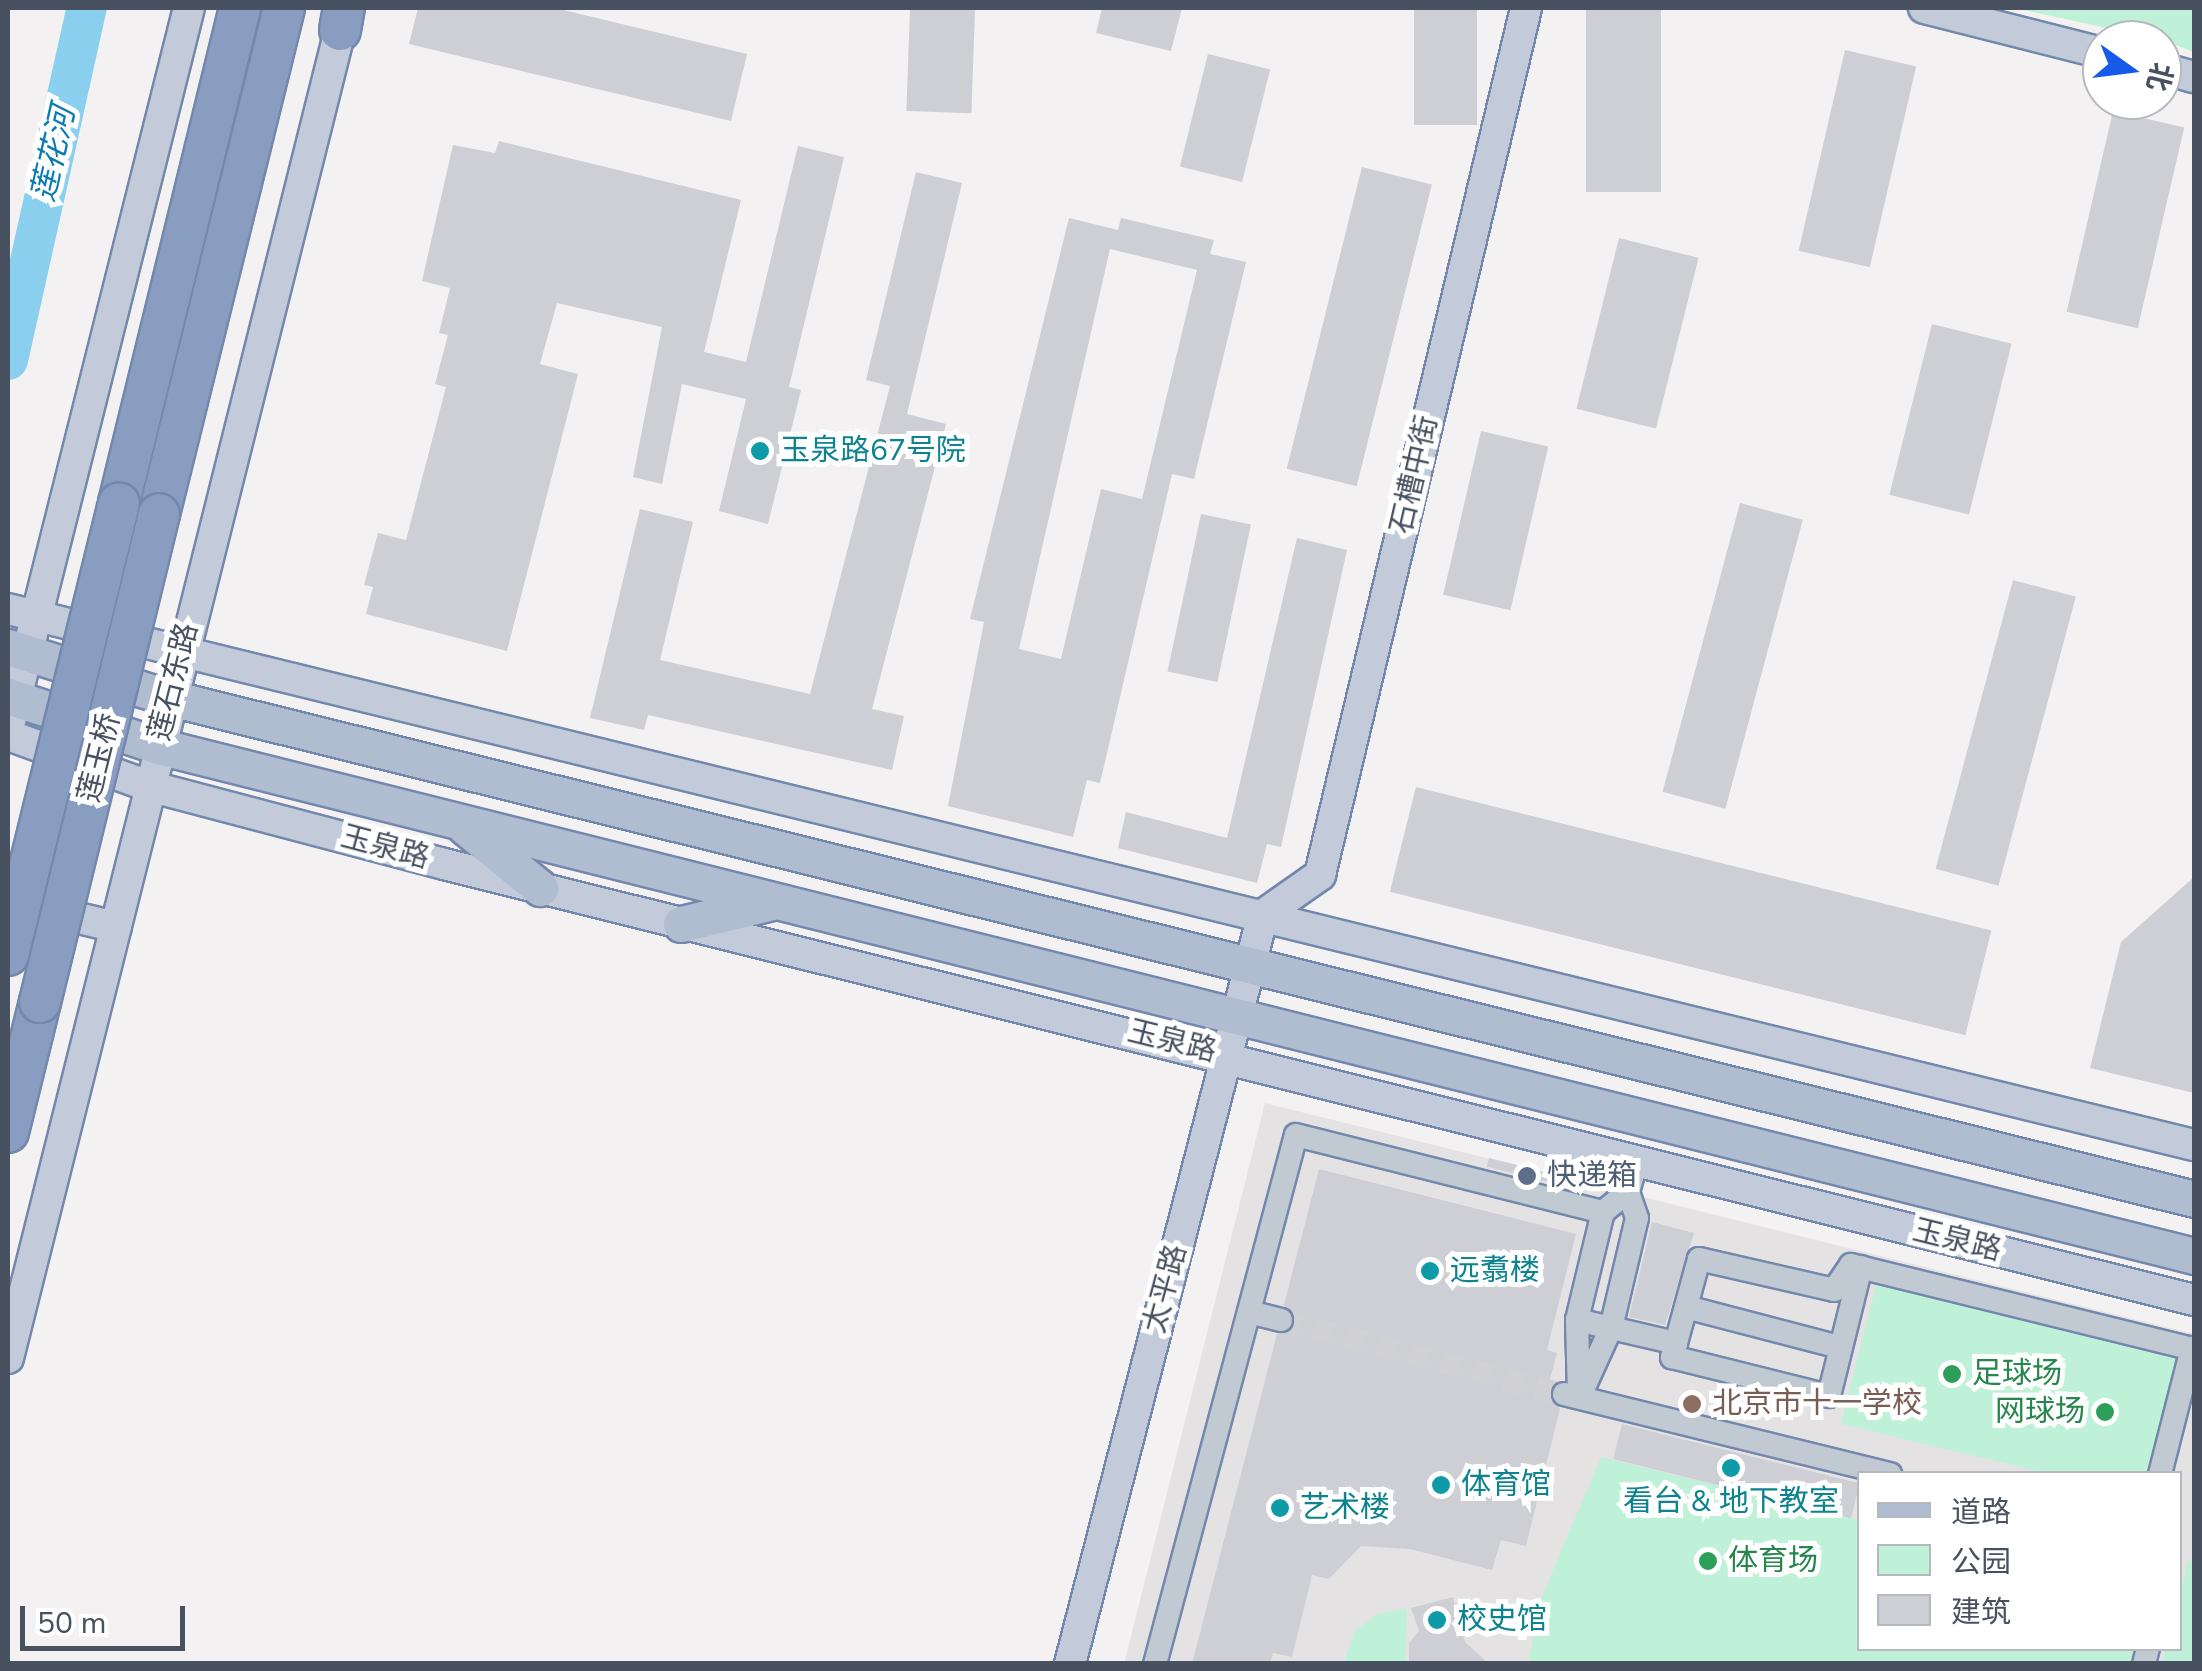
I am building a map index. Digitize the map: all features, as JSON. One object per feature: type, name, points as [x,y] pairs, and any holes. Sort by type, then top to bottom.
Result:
[{"type":"highway","name":"莲玉桥","points":[[8,955],[240,8]]},
{"type":"highway","name":"莲玉桥","points":[[8,1132],[284,8]]},
{"type":"main road","points":[[18,650],[170,698],[2194,1199]]},
{"type":"main road","name":"玉泉路","points":[[12,697],[158,746],[2194,1256]]},
{"type":"main road","points":[[457,820],[540,888]]},
{"type":"main road","points":[[680,924],[780,900]]},
{"type":"street","points":[[8,734],[22,612],[189,8]]},
{"type":"street","name":"石槽中街","points":[[1263,914],[1320,874],[1526,8]]},
{"type":"street","points":[[1924,8],[2082,48]]},
{"type":"street","name":"莲石东路","points":[[8,1358],[343,15]]},
{"type":"street","points":[[22,612],[2194,1145]]},
{"type":"street","name":"玉泉路","points":[[8,734],[149,786],[540,888],[1228,1056],[2194,1300]]},
{"type":"street","points":[[8,901],[116,927]]},
{"type":"street","name":"太平路","points":[[1070,1664],[1263,914]]},
{"type":"street","points":[[1387,1052],[1456,1114]]},
{"type":"street","points":[[1155,1664],[1296,1135],[1603,1212]]},
{"type":"street","points":[[1572,1395],[1576,1320],[1603,1212],[1628,1192],[1637,1160]]},
{"type":"street","points":[[1761,1192],[1866,1172]]},
{"type":"street","points":[[1572,1395],[1611,1328],[1638,1218],[1628,1192]]},
{"type":"street","points":[[2073,1225],[2147,1288]]},
{"type":"street","points":[[1861,1267],[1829,1396],[1672,1356],[1699,1259],[1834,1290],[1851,1265],[1861,1267],[2193,1349],[2161,1471]]},
{"type":"street","points":[[1686,1307],[1840,1346]]},
{"type":"street","points":[[1249,1312],[1281,1320]]},
{"type":"street","points":[[1576,1320],[1676,1343]]},
{"type":"street","points":[[1572,1395],[1878,1471]]},
{"type":"shaded area","name":"北京市十一学校","points":[[1265,1103],[2194,1334],[2194,1663],[1124,1664]]},
{"type":"green space","points":[[2015,8],[2194,8],[2194,52],[2182,48],[2182,20],[2082,23]]},
{"type":"green space","name":"足球场","points":[[1878,1278],[2182,1354],[2153,1471],[2037,1471],[1841,1424]]},
{"type":"green space","name":"体育场","points":[[1601,1457],[1857,1520],[1857,1651],[2138,1651],[2135,1664],[1528,1664],[1540,1601]]},
{"type":"green space","points":[[2188,1560],[2194,1562],[2194,1663],[2162,1663],[2165,1651],[2182,1651],[2182,1586]]},
{"type":"green space","points":[[1407,1608],[1405,1663],[1344,1663],[1354,1631],[1378,1614]]},
{"type":"building","points":[[418,8],[555,8],[747,54],[731,121],[409,44]]},
{"type":"building","points":[[910,8],[975,10],[971,113],[906,111]]},
{"type":"building","points":[[1102,8],[1182,8],[1171,51],[1096,33]]},
{"type":"building","points":[[1414,8],[1477,8],[1477,125],[1414,125]]},
{"type":"building","points":[[1586,8],[1661,8],[1661,192],[1586,192]]},
{"type":"building","points":[[1845,50],[1916,66],[1870,267],[1799,251]]},
{"type":"building","points":[[1208,54],[1270,69],[1242,182],[1180,167]]},
{"type":"building","points":[[2111,120],[2152,120],[2184,127],[2138,328],[2067,312]]},
{"type":"building","points":[[499,141],[741,200],[704,352],[746,362],[798,146],[844,157],[789,387],[801,390],[768,524],[719,511],[746,399],[682,384],[662,484],[633,477],[662,327],[557,303],[540,364],[578,374],[507,651],[366,614],[373,587],[364,585],[378,533],[406,540],[446,387],[435,384],[448,335],[439,333],[450,288],[422,281],[453,145],[495,153]]},
{"type":"building","points":[[1362,167],[1432,184],[1357,486],[1287,469]]},
{"type":"building","points":[[916,172],[962,183],[907,414],[946,424],[872,709],[904,716],[892,770],[648,715],[644,730],[590,718],[640,509],[693,522],[660,660],[810,694],[890,386],[866,380]]},
{"type":"building","points":[[1069,218],[1118,230],[1121,218],[1214,240],[1210,254],[1246,262],[1194,479],[1172,474],[1100,783],[1087,780],[1073,837],[948,806],[984,622],[970,619]],"holes":[[[1110,249],[1197,270],[1142,499],[1101,489],[1061,659],[1019,649]]]},
{"type":"building","points":[[1619,238],[1699,258],[1656,429],[1576,409]]},
{"type":"building","points":[[1932,324],[2012,344],[1969,515],[1889,495]]},
{"type":"building","points":[[1481,431],[1548,447],[1510,610],[1443,595]]},
{"type":"building","points":[[1740,503],[1803,520],[1725,809],[1663,792]]},
{"type":"building","points":[[1201,514],[1251,525],[1217,682],[1168,671]]},
{"type":"building","points":[[1297,538],[1347,550],[1281,847],[1267,844],[1257,883],[1118,848],[1126,812],[1227,838]]},
{"type":"building","points":[[2013,580],[2076,597],[1998,886],[1936,869]]},
{"type":"building","points":[[1416,787],[1991,930],[1965,1035],[1390,892]]},
{"type":"building","points":[[2194,877],[2194,1093],[2090,1068],[2121,942]]},
{"type":"building","points":[[1489,1158],[1586,1182],[1584,1191],[1487,1167]]},
{"type":"building","points":[[1319,1169],[1576,1234],[1547,1350],[1557,1353],[1548,1387],[1560,1409],[1526,1546],[1501,1540],[1492,1570],[1410,1549],[1361,1546],[1329,1579],[1312,1575],[1292,1657],[1273,1653],[1270,1664],[1192,1664],[1277,1334],[1295,1325],[1284,1305]]},
{"type":"building","points":[[1652,1222],[1694,1233],[1665,1325],[1629,1317]]},
{"type":"building","name":"看台 & 地下教室","points":[[1622,1424],[1857,1483],[1851,1518],[1613,1459]]},
{"type":"building","name":"校史馆","points":[[1453,1597],[1465,1642],[1489,1664],[1409,1664],[1409,1643],[1419,1631],[1411,1608]]},
{"type":"waterway","name":"莲花河","points":[[8,360],[87,8]]},
{"type":"tunnel","points":[[1281,1320],[1564,1394]]},
{"type":"place","name":"玉泉路67号院","points":[[760,451]]},
{"type":"place","name":"快递箱","points":[[1527,1176]]},
{"type":"place","name":"远翥楼","points":[[1430,1271]]},
{"type":"place","name":"足球场","points":[[1952,1374]]},
{"type":"place","name":"北京市十一学校","points":[[1692,1404]]},
{"type":"place","name":"网球场","points":[[2105,1412]]},
{"type":"place","name":"看台 & 地下教室","points":[[1731,1468]]},
{"type":"place","name":"体育馆","points":[[1441,1485]]},
{"type":"place","name":"艺术楼","points":[[1280,1508]]},
{"type":"place","name":"体育场","points":[[1708,1561]]},
{"type":"place","name":"校史馆","points":[[1437,1620]]}]
